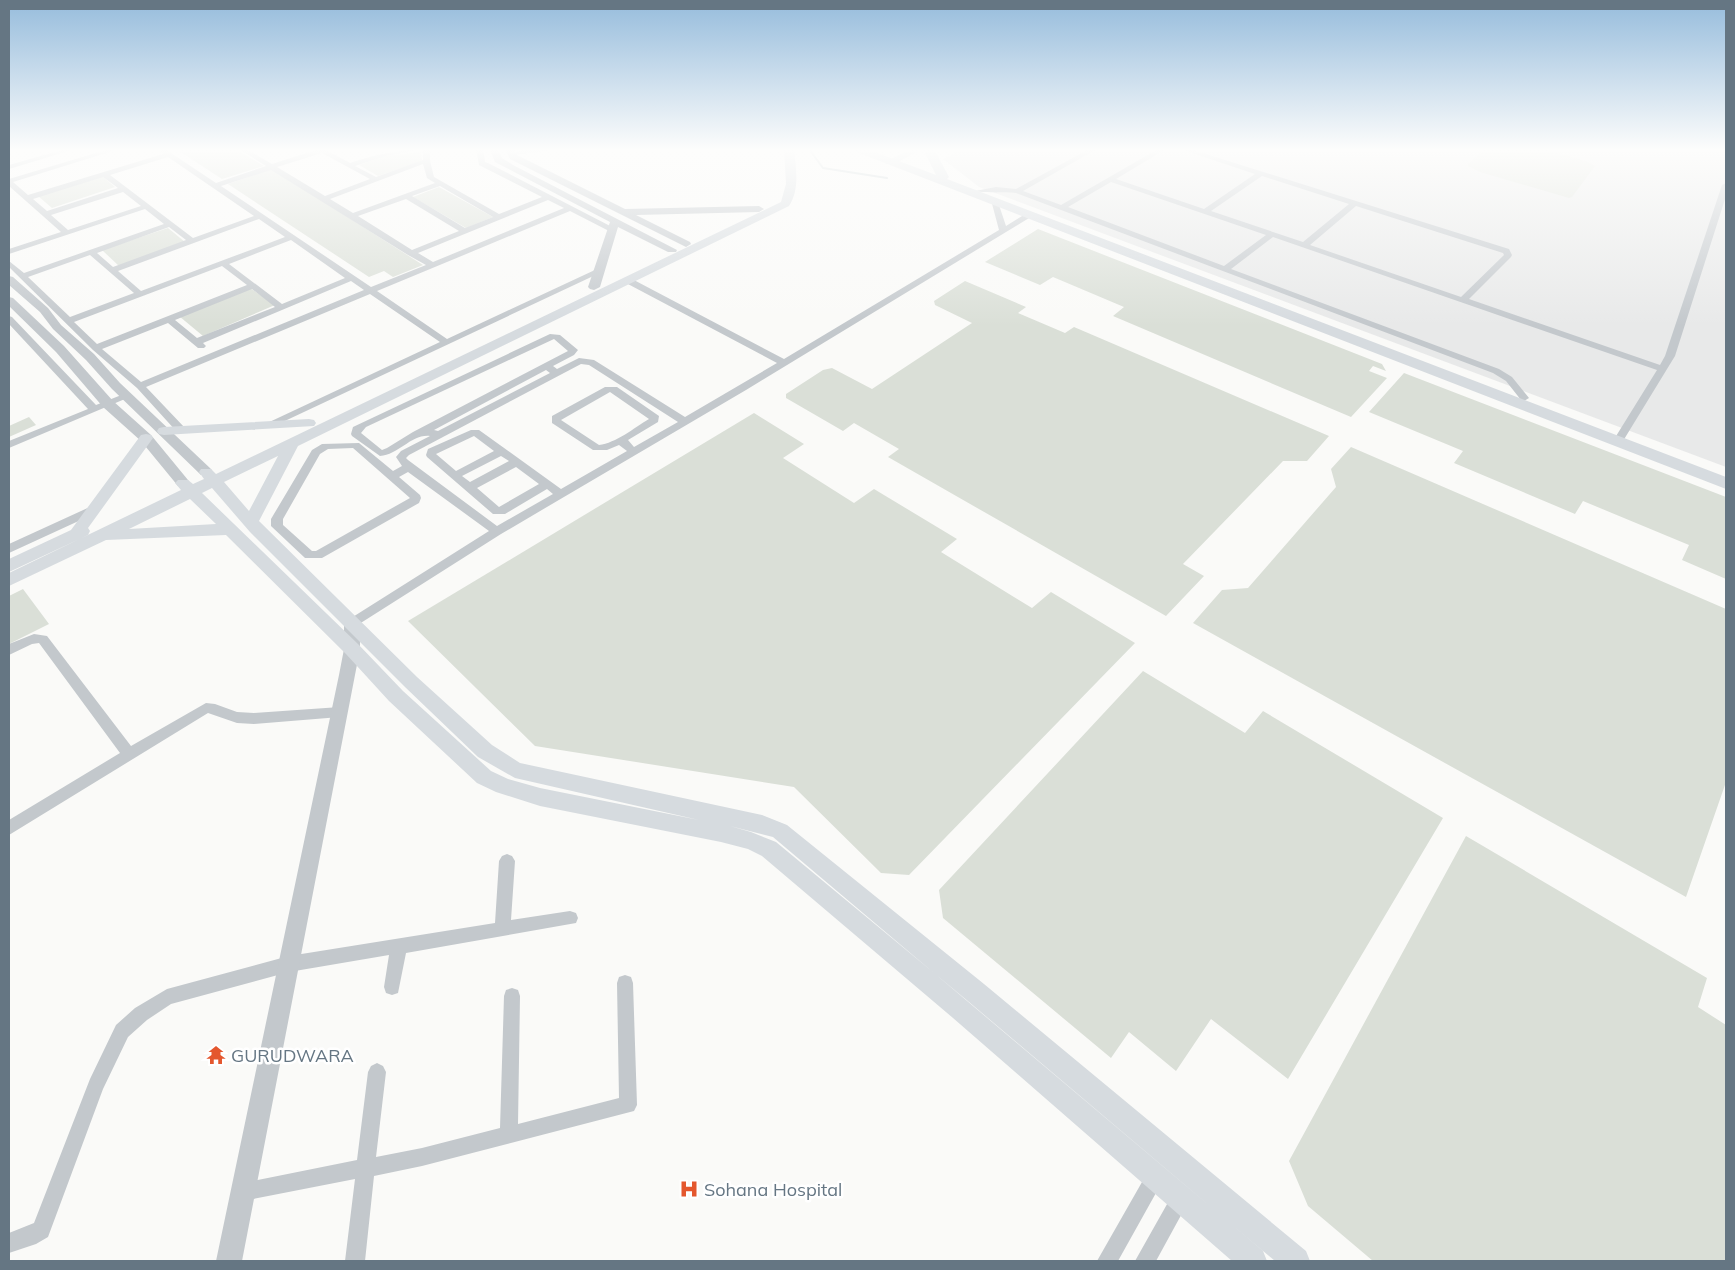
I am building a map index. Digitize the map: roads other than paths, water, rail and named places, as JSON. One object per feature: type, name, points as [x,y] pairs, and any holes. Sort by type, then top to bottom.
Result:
[{"type":"main road","points":[[9,566],[77,533],[292,443],[776,208]]},
{"type":"main road","points":[[1014,208],[1524,398],[1726,483]]},
{"type":"main road","points":[[1019,208],[1620,438],[1726,475]]},
{"type":"main road","points":[[210,477],[309,423],[759,209]]},
{"type":"main road","points":[[164,432],[309,423]]},
{"type":"main road","points":[[77,533],[146,438]]},
{"type":"main road","points":[[250,522],[292,443]]},
{"type":"main road","points":[[210,477],[250,522],[411,682],[485,750],[515,770],[762,824],[780,831],[968,985],[1296,1261]]},
{"type":"main road","points":[[187,487],[352,649],[396,696],[484,776],[503,786],[540,797],[721,833],[751,841],[769,849],[1252,1261]]},
{"type":"main road","points":[[9,580],[101,535],[187,487]]},
{"type":"main road","points":[[101,535],[230,529]]},
{"type":"street","points":[[39,208],[67,233]]},
{"type":"street","points":[[46,214],[64,208]]},
{"type":"street","points":[[9,252],[140,208]]},
{"type":"street","points":[[150,208],[192,241]]},
{"type":"street","points":[[250,208],[446,342]]},
{"type":"street","points":[[339,208],[432,265]]},
{"type":"street","points":[[352,216],[373,208]]},
{"type":"street","points":[[427,208],[465,230]]},
{"type":"street","points":[[483,208],[499,217]]},
{"type":"street","points":[[412,253],[520,208]]},
{"type":"street","points":[[140,386],[569,208]]},
{"type":"street","points":[[571,208],[672,250]]},
{"type":"street","points":[[584,208],[614,225]]},
{"type":"street","points":[[617,208],[686,244]]},
{"type":"street","points":[[996,208],[1003,232]]},
{"type":"street","points":[[1062,208],[1496,371],[1509,379],[1524,398]]},
{"type":"street","points":[[1193,208],[1662,369]]},
{"type":"street","points":[[1204,212],[1209,208]]},
{"type":"street","points":[[1303,246],[1349,208]]},
{"type":"street","points":[[1371,208],[1508,253],[1463,300]]},
{"type":"street","points":[[1620,438],[1670,356],[1720,208]]},
{"type":"street","points":[[625,212],[759,209]]},
{"type":"street","points":[[229,1261],[340,712],[352,649],[352,623],[497,531],[685,422],[1032,214]]},
{"type":"street","points":[[112,270],[261,216]]},
{"type":"street","points":[[22,276],[171,224]]},
{"type":"street","points":[[594,287],[614,225]]},
{"type":"street","points":[[1224,270],[1271,235]]},
{"type":"street","points":[[68,321],[292,237]]},
{"type":"street","points":[[91,252],[140,294]]},
{"type":"street","points":[[9,263],[96,348],[140,386],[181,430]]},
{"type":"street","points":[[222,263],[281,307]]},
{"type":"street","points":[[268,426],[600,270]]},
{"type":"street","points":[[196,342],[352,278]]},
{"type":"street","points":[[9,279],[35,302],[210,477]]},
{"type":"street","points":[[629,281],[784,363]]},
{"type":"street","points":[[96,348],[253,286]]},
{"type":"street","points":[[12,306],[35,302]]},
{"type":"street","points":[[12,306],[60,349],[108,404],[146,438],[187,487]]},
{"type":"street","points":[[9,319],[94,409]]},
{"type":"street","points":[[169,319],[213,356]]},
{"type":"street","points":[[497,531],[403,462],[401,457],[552,370],[573,350],[557,337],[546,337],[357,429],[356,434],[380,453],[383,453],[424,431],[552,370],[579,361],[591,362],[685,422]]},
{"type":"street","points":[[614,388],[654,416],[654,420],[623,439],[607,447],[597,448],[556,420],[556,418],[608,389],[614,388]]},
{"type":"street","points":[[9,444],[127,396]]},
{"type":"street","points":[[424,431],[431,431],[438,435]]},
{"type":"street","points":[[547,484],[501,511],[497,511],[431,455],[432,451],[475,432],[561,494]]},
{"type":"street","points":[[623,439],[624,443],[634,452]]},
{"type":"street","points":[[355,445],[392,476],[416,498],[415,500],[318,555],[309,555],[277,526],[277,519],[316,452],[322,448],[355,445]]},
{"type":"street","points":[[456,475],[502,451]]},
{"type":"street","points":[[470,487],[516,462]]},
{"type":"street","points":[[392,476],[410,467]]},
{"type":"street","points":[[9,549],[92,510]]},
{"type":"street","points":[[9,650],[35,638],[43,639],[129,754]]},
{"type":"street","points":[[9,828],[206,708],[212,708],[227,716],[253,719],[340,712]]},
{"type":"street","points":[[502,929],[507,861]]},
{"type":"street","points":[[9,1243],[36,1234],[41,1230],[96,1085],[122,1031],[141,1014],[167,997],[289,964],[570,918]]},
{"type":"street","points":[[392,987],[399,946]]},
{"type":"street","points":[[243,1192],[422,1157],[508,1134],[628,1106],[624,983]]},
{"type":"street","points":[[508,1134],[512,996]]},
{"type":"street","points":[[355,1261],[377,1072]]},
{"type":"street","points":[[1107,1261],[1168,1154]]},
{"type":"street","points":[[1145,1261],[1194,1176]]},
{"type":"place","name":"GURUDWARA","points":[[216,1055]]},
{"type":"place","name":"Sohana Hospital","points":[[689,1189]]}]
